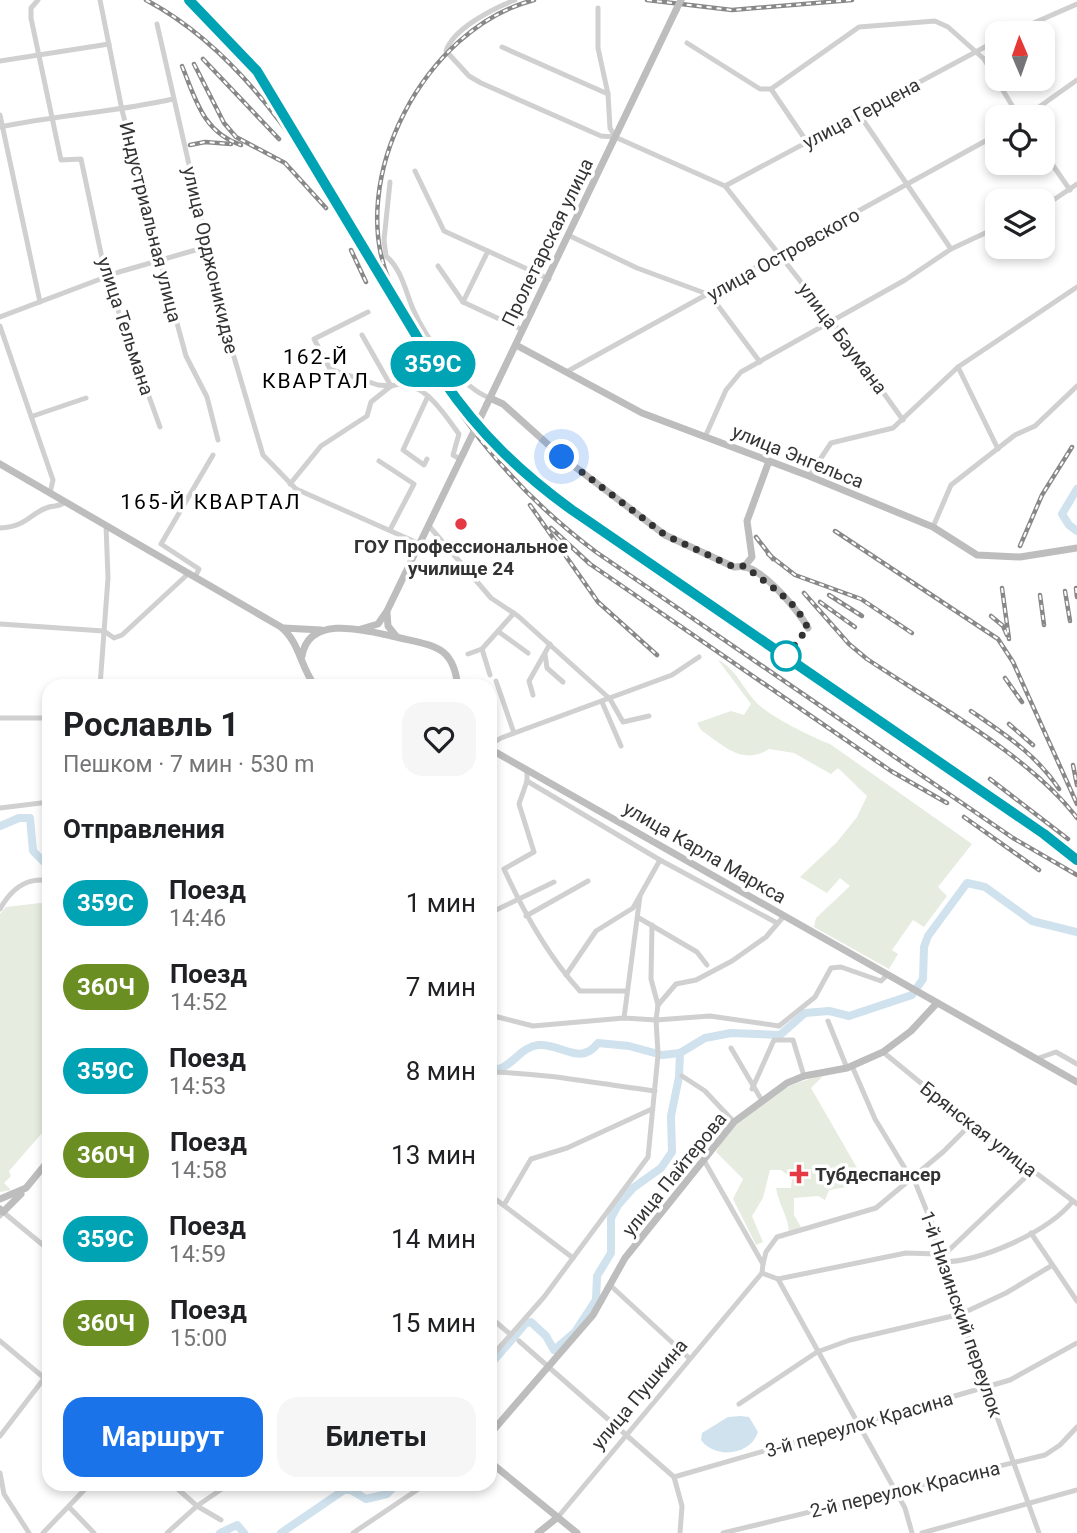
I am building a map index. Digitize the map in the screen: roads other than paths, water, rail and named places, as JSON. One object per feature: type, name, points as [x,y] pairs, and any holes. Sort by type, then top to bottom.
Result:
[{"type":"main road","name":"Пролетарская улица","points":[[387,611],[681,0]]},
{"type":"main road","name":"улица Энгельса","points":[[516,345],[568,370],[642,413],[933,527],[977,555],[1020,557],[1077,548]]},
{"type":"main road","points":[[489,401],[503,404],[562,457],[665,535],[734,567],[744,566],[788,599],[808,628]]},
{"type":"main road","points":[[744,566],[751,557],[747,521],[769,461]]},
{"type":"main road","points":[[0,464],[281,627],[296,643],[312,679]]},
{"type":"main road","points":[[281,627],[301,631],[360,629],[378,624],[387,611]]},
{"type":"main road","points":[[387,611],[388,626],[400,638]]},
{"type":"main road","points":[[360,629],[432,646],[445,654],[453,665],[456,679]]},
{"type":"main road","points":[[302,660],[305,643],[325,630]]},
{"type":"main road","name":"улица Карла Маркса","points":[[497,751],[937,1003]]},
{"type":"main road","points":[[937,1003],[1077,1082]]},
{"type":"main road","name":"улица Пайтерова","points":[[497,1426],[593,1315],[625,1258],[705,1162],[734,1122],[761,1099],[804,1076],[850,1067],[883,1052],[917,1025],[937,1003]]},
{"type":"main road","points":[[1,1212],[42,1169]]},
{"type":"main road","points":[[0,1199],[26,1188]]},
{"type":"main road","points":[[497,1468],[576,1533]]},
{"type":"main road","name":"улица Пушкина","points":[[538,1533],[558,1517]]},
{"type":"street","name":"улица Тельмана","points":[[38,0],[31,8],[31,18],[61,160],[81,159],[106,277],[160,427]]},
{"type":"street","name":"Индустриальная улица","points":[[100,0],[122,110],[160,261],[186,356],[207,397],[219,440]]},
{"type":"street","name":"улица Баумана","points":[[515,0],[481,17],[445,50],[469,76],[481,83],[601,136],[615,137],[725,186],[832,321],[903,420]]},
{"type":"street","points":[[1038,21],[1077,4]]},
{"type":"street","points":[[598,8],[598,48],[608,94],[610,128],[615,137]]},
{"type":"street","points":[[687,43],[760,89],[771,89],[859,27],[935,21],[948,27],[989,66],[1012,105]]},
{"type":"street","name":"улица Орджоникидзе","points":[[157,24],[206,247],[262,455],[290,484],[307,495],[420,544]]},
{"type":"street","points":[[0,61],[109,44]]},
{"type":"street","points":[[502,47],[608,94]]},
{"type":"street","name":"улица Герцена","points":[[725,186],[985,47]]},
{"type":"street","points":[[1042,105],[1077,80]]},
{"type":"street","points":[[771,89],[807,142]]},
{"type":"street","points":[[1,127],[51,116],[122,110],[173,99]]},
{"type":"street","points":[[859,114],[951,249]]},
{"type":"street","points":[[0,115],[40,303]]},
{"type":"street","name":"улица Островского","points":[[568,370],[985,141]]},
{"type":"street","points":[[1055,168],[1070,190]]},
{"type":"street","points":[[415,171],[444,231],[549,279]]},
{"type":"street","points":[[390,181],[384,240],[386,256],[396,265],[414,312],[446,360],[476,393],[489,401]]},
{"type":"street","points":[[1055,199],[1077,184]]},
{"type":"street","points":[[705,437],[726,390],[741,372],[905,280],[951,249],[985,232]]},
{"type":"street","points":[[568,235],[637,268],[709,295],[760,362]]},
{"type":"street","points":[[0,317],[106,277],[206,247]]},
{"type":"street","points":[[463,302],[488,251]]},
{"type":"street","points":[[438,266],[463,302],[523,330]]},
{"type":"street","points":[[808,476],[831,443],[883,432],[903,420],[958,367],[1077,287]]},
{"type":"street","points":[[368,312],[314,339],[330,369],[378,385],[413,388],[428,396],[459,434],[453,455],[461,457]]},
{"type":"street","points":[[0,326],[53,480],[50,494]]},
{"type":"street","points":[[362,335],[391,386]]},
{"type":"street","points":[[958,367],[998,449]]},
{"type":"street","points":[[290,484],[321,446],[367,416],[371,402],[391,386]]},
{"type":"street","points":[[933,527],[951,485],[1015,435],[1035,426],[1077,386]]},
{"type":"street","points":[[428,396],[403,450],[425,465],[428,459]]},
{"type":"street","points":[[33,416],[86,398]]},
{"type":"street","points":[[103,656],[114,638],[122,635],[200,569],[161,544],[213,455]]},
{"type":"street","points":[[379,461],[414,484],[390,530]]},
{"type":"street","points":[[0,528],[19,527],[49,507],[57,508],[65,502]]},
{"type":"street","points":[[101,679],[106,525]]},
{"type":"street","points":[[429,526],[491,598],[514,613],[610,699],[623,722],[649,716]]},
{"type":"street","points":[[468,654],[482,649],[514,613]]},
{"type":"street","points":[[0,624],[104,631],[114,638]]},
{"type":"street","points":[[499,632],[528,653]]},
{"type":"street","points":[[533,695],[529,681],[550,644]]},
{"type":"street","points":[[482,649],[491,675]]},
{"type":"street","points":[[545,654],[547,668],[563,682]]},
{"type":"street","points":[[497,743],[514,733],[672,675],[699,657]]},
{"type":"street","points":[[497,684],[514,733]]},
{"type":"street","points":[[602,702],[621,746]]},
{"type":"street","points":[[0,718],[42,718]]},
{"type":"street","points":[[527,769],[527,781],[519,804],[534,852],[504,869],[517,898],[526,916],[580,991],[628,991]]},
{"type":"street","name":"улица Карла Маркса","points":[[527,781],[660,860],[777,923]]},
{"type":"street","points":[[0,808],[42,803]]},
{"type":"street","points":[[566,975],[596,931],[633,908],[660,860]]},
{"type":"street","points":[[0,909],[6,895],[34,880],[42,881]]},
{"type":"street","points":[[526,916],[588,881]]},
{"type":"street","points":[[497,909],[554,882]]},
{"type":"street","points":[[624,1018],[640,895]]},
{"type":"street","points":[[658,1005],[676,984],[696,980],[713,972],[766,937],[784,916]]},
{"type":"street","points":[[639,918],[697,952],[707,965]]},
{"type":"street","points":[[497,1350],[573,1258],[648,1157],[658,1054],[658,1005],[651,979],[652,925]]},
{"type":"street","points":[[497,1017],[533,1027],[624,1018],[656,1020],[710,1016],[779,1026],[815,997],[831,968],[841,967],[881,981],[887,975]]},
{"type":"street","name":"1-й Низинский переулок","points":[[828,1021],[876,1119],[909,1175],[913,1177],[932,1224],[938,1254],[1039,1533]]},
{"type":"street","points":[[752,1088],[774,1040],[793,1040],[804,1076]]},
{"type":"street","points":[[731,1048],[752,1088],[761,1099]]},
{"type":"street","name":"Брянская улица","points":[[883,1052],[971,1124],[1075,1203]]},
{"type":"street","points":[[1036,1059],[1056,1052],[1077,1064]]},
{"type":"street","points":[[497,1072],[540,1073],[655,1091]]},
{"type":"street","points":[[682,1076],[705,1091],[734,1122]]},
{"type":"street","points":[[504,1205],[531,1159],[567,1148],[652,1109]]},
{"type":"street","points":[[971,1124],[876,1208],[778,1237],[766,1252],[762,1273],[778,1279],[906,1253],[947,1252],[1032,1171]]},
{"type":"street","points":[[705,1162],[763,1264]]},
{"type":"street","points":[[497,1200],[573,1258]]},
{"type":"street","points":[[941,1262],[979,1256],[1031,1233],[1057,1218],[1075,1203]]},
{"type":"street","points":[[1,1212],[42,1244]]},
{"type":"street","points":[[1031,1233],[1077,1301]]},
{"type":"street","points":[[739,1404],[817,1352],[850,1340],[961,1314],[1006,1293],[1051,1266]]},
{"type":"street","name":"улица Пушкина","points":[[558,1517],[762,1273]]},
{"type":"street","points":[[778,1279],[855,1423],[905,1508],[912,1533]]},
{"type":"street","points":[[611,1286],[689,1359]]},
{"type":"street","points":[[497,1323],[510,1334]]},
{"type":"street","points":[[0,1341],[42,1376]]},
{"type":"street","points":[[519,1341],[674,1477],[682,1506],[680,1533]]},
{"type":"street","name":"3-й переулок Красина","points":[[674,1477],[1010,1380],[1077,1343]]},
{"type":"street","points":[[0,1436],[42,1386]]},
{"type":"street","name":"2-й переулок Красина","points":[[723,1533],[1045,1455],[1060,1445],[1077,1427]]},
{"type":"street","points":[[0,1474],[5,1494],[29,1533]]},
{"type":"street","points":[[922,1533],[1077,1490]]},
{"type":"street","points":[[43,1533],[84,1491]]},
{"type":"street","points":[[180,1491],[197,1506],[221,1520]]},
{"type":"street","points":[[167,1533],[219,1491]]},
{"type":"street","points":[[353,1533],[416,1491]]},
{"type":"street","points":[[70,1508],[94,1533]]},
{"type":"water","points":[[728,1417],[749,1417],[758,1432],[748,1446],[732,1452],[723,1452],[707,1446],[701,1440],[702,1433]]},
{"type":"waterway","points":[[1077,489],[1062,514],[1077,531]]},
{"type":"waterway","points":[[0,826],[19,818],[30,818],[33,851],[42,860]]},
{"type":"waterway","points":[[497,1069],[509,1064],[525,1050],[538,1045],[577,1054],[591,1050],[598,1043],[629,1046],[662,1055],[680,1053],[705,1038],[731,1033],[780,1035],[805,1013],[829,1011],[849,1016],[912,995],[923,979],[924,947],[928,936],[967,883],[985,887],[1032,921],[1077,932]]},
{"type":"waterway","points":[[497,1357],[526,1323],[531,1322],[546,1336],[554,1350],[575,1332],[596,1300],[597,1276],[611,1253],[611,1218],[633,1188],[661,1168],[672,1152],[671,1116],[679,1077],[680,1053]]},
{"type":"waterway","points":[[281,1533],[343,1491]]},
{"type":"waterway","points":[[353,1491],[366,1499],[390,1491]]},
{"type":"waterway","points":[[220,1533],[237,1525],[244,1533]]},
{"type":"railway","points":[[146,0],[197,34],[242,77],[283,126],[320,180],[419,348],[466,421],[517,482],[555,519],[596,552],[1013,838],[1077,875]]},
{"type":"railway","points":[[189,0],[257,71],[286,119]]},
{"type":"railway","points":[[390,283],[379,242],[378,199],[387,155],[404,113],[429,74],[459,41],[495,16],[534,0]]},
{"type":"railway","points":[[647,0],[732,10],[852,0]]},
{"type":"railway","points":[[203,59],[279,139]]},
{"type":"railway","points":[[194,64],[224,123],[236,137],[285,163],[326,208]]},
{"type":"railway","points":[[182,66],[197,103],[209,123],[228,139],[241,145]]},
{"type":"railway","points":[[190,145],[205,142],[231,144]]},
{"type":"railway","points":[[351,250],[366,282]]},
{"type":"railway","points":[[1020,546],[1042,495],[1072,447]]},
{"type":"railway","points":[[507,458],[572,510],[1077,856]]},
{"type":"railway","points":[[530,505],[598,602],[657,655]]},
{"type":"railway","points":[[551,528],[590,564],[891,771],[947,803]]},
{"type":"railway","points":[[835,531],[998,639],[1013,662],[1077,804]]},
{"type":"railway","points":[[756,537],[773,559]]},
{"type":"railway","points":[[768,554],[795,575],[861,599],[912,633]]},
{"type":"railway","points":[[1002,588],[1009,639]]},
{"type":"railway","points":[[1076,588],[1077,597]]},
{"type":"railway","points":[[1065,591],[1070,621]]},
{"type":"railway","points":[[804,593],[849,644],[867,659],[1007,752],[1034,773],[1077,818]]},
{"type":"railway","points":[[829,595],[862,616]]},
{"type":"railway","points":[[1040,595],[1044,625]]},
{"type":"railway","points":[[820,602],[855,627]]},
{"type":"railway","points":[[991,616],[1003,626],[1007,635]]},
{"type":"railway","points":[[1005,678],[1022,702]]},
{"type":"railway","points":[[971,711],[1030,755],[1059,789]]},
{"type":"railway","points":[[1009,724],[1033,745]]},
{"type":"railway","points":[[1073,765],[1077,785]]},
{"type":"railway","points":[[990,779],[1068,839]]},
{"type":"railway","points":[[964,817],[1039,870]]},
{"type":"train","name":"359С","points":[[189,0],[210,18],[257,71],[443,380],[469,419],[501,453],[572,510],[1044,834],[1077,860]]},
{"type":"place","name":"ГОУ Профессиональное училище 24","points":[[461,524]]},
{"type":"place","name":"Тубдеспансер","points":[[799,1174]]},
{"type":"district","name":"162-Й КВАРТАЛ","points":[[316,369]]},
{"type":"district","name":"165-Й КВАРТАЛ","points":[[211,502]]}]
